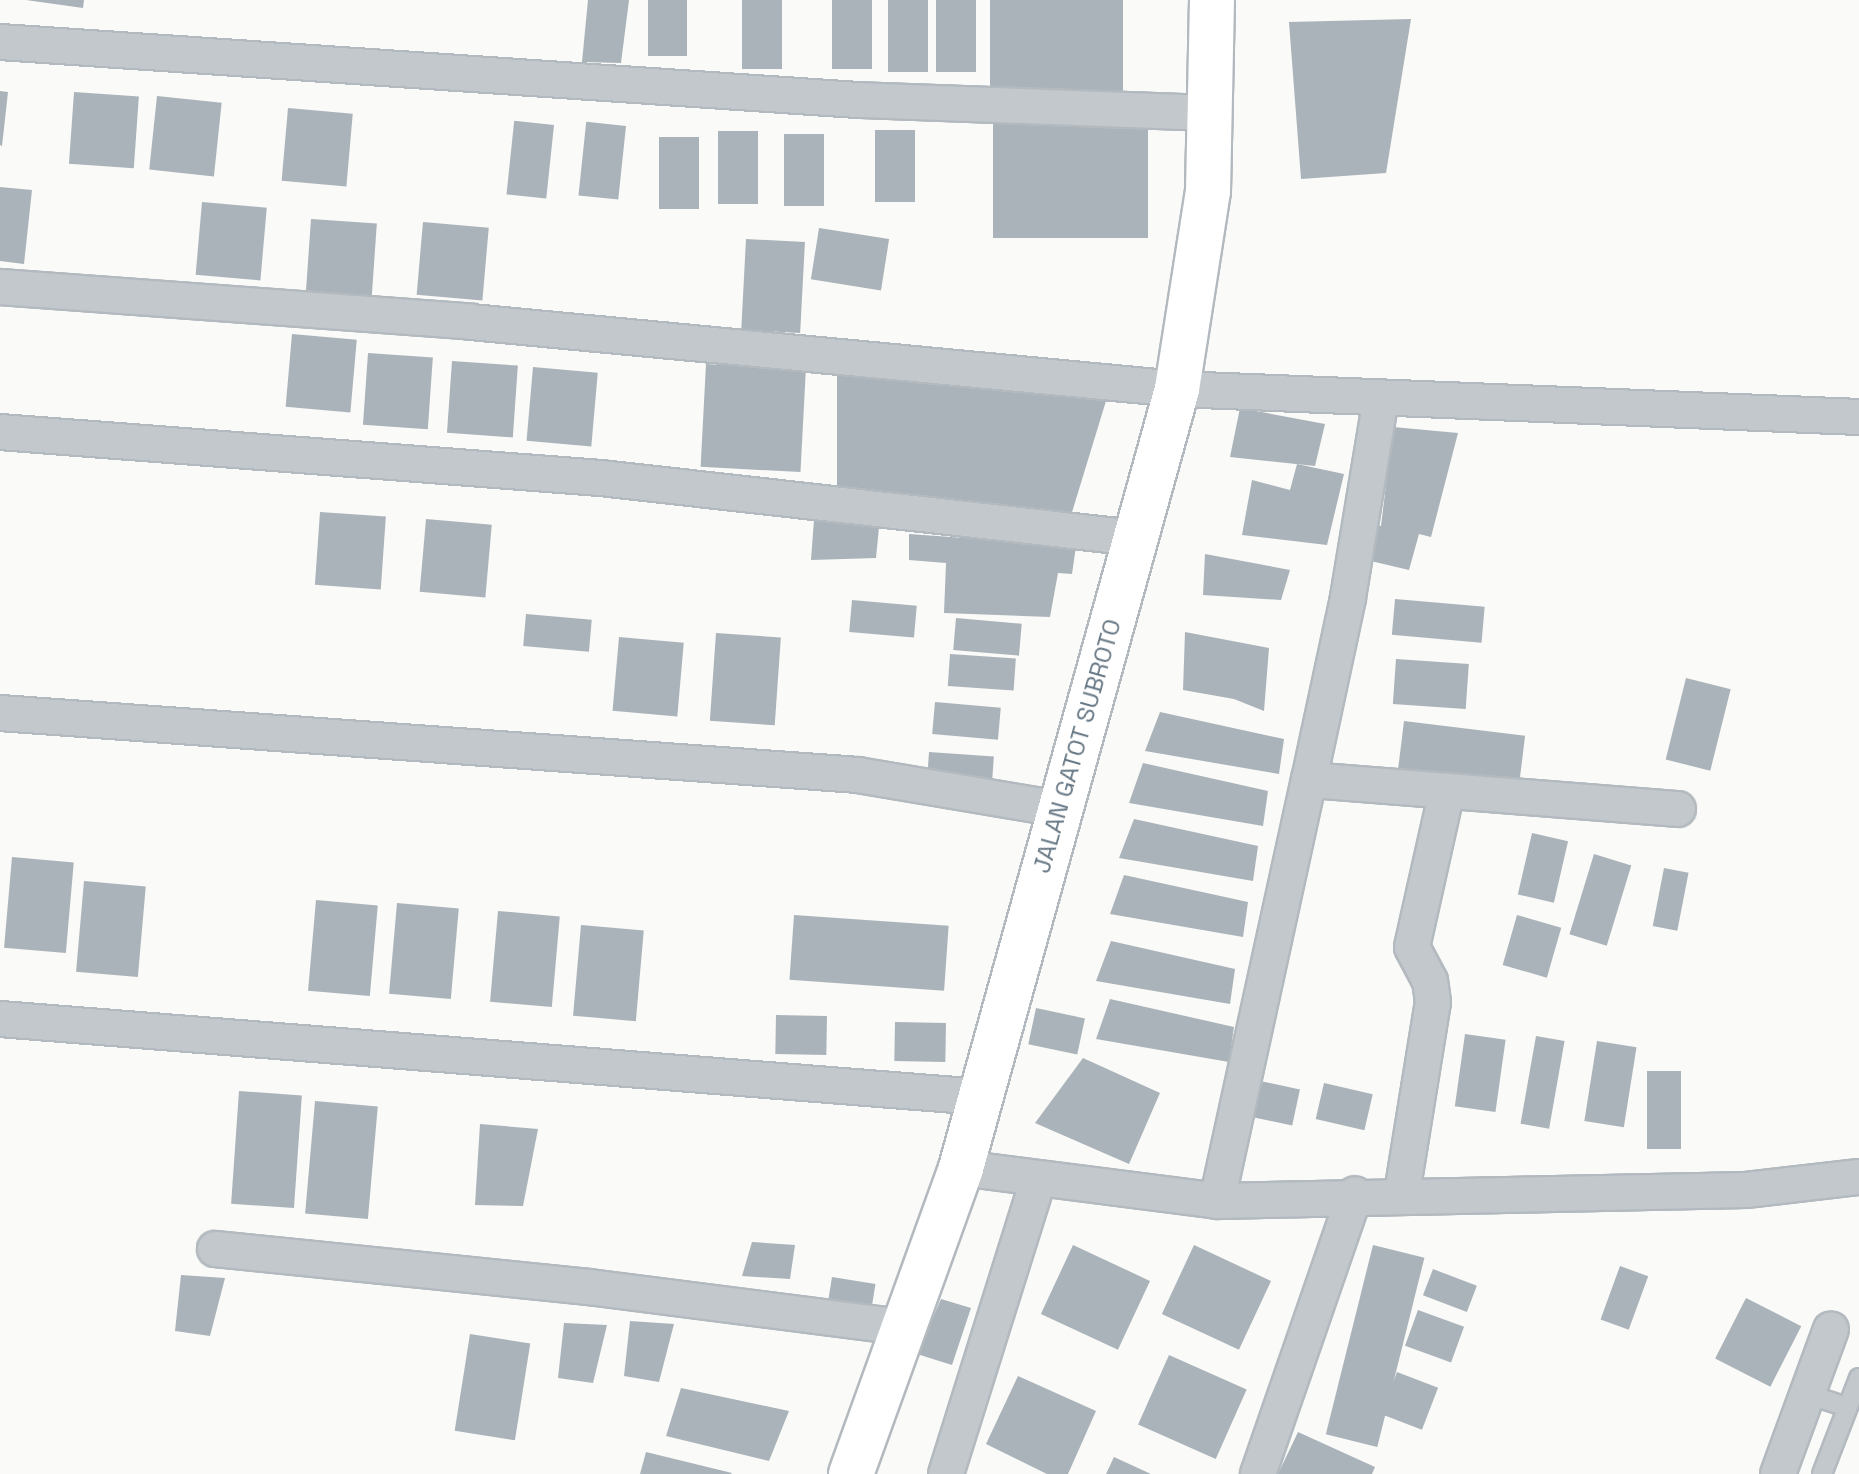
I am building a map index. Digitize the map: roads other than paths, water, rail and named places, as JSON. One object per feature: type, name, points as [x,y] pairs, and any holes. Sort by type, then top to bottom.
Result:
[{"type":"street","name":"JALAN GATOT SUBROTO","points":[[851,1474],[907,1328],[961,1168],[1177,389],[1208,191],[1214,113],[1212,0]]},
{"type":"street","points":[[0,42],[858,100],[1214,113]]},
{"type":"street","points":[[0,287],[533,327],[1177,389],[1859,417]]},
{"type":"street","points":[[1217,1201],[1348,598],[1381,398]]},
{"type":"street","points":[[0,432],[601,478],[1135,538]]},
{"type":"street","points":[[0,713],[858,775],[1059,809]]},
{"type":"street","points":[[1309,780],[1678,809]]},
{"type":"street","points":[[1402,1193],[1433,1002],[1430,981],[1412,947],[1447,791]]},
{"type":"street","points":[[0,1019],[981,1097]]},
{"type":"street","points":[[961,1168],[1217,1201],[1355,1194],[1730,1190],[1859,1177]]},
{"type":"street","points":[[946,1474],[1038,1180]]},
{"type":"street","points":[[1258,1474],[1355,1194]]},
{"type":"street","points":[[215,1249],[573,1286],[907,1328]]},
{"type":"street","points":[[1778,1474],[1831,1329]]},
{"type":"lane","points":[[1822,1474],[1859,1378]]},
{"type":"lane","points":[[1807,1394],[1847,1407]]}]
